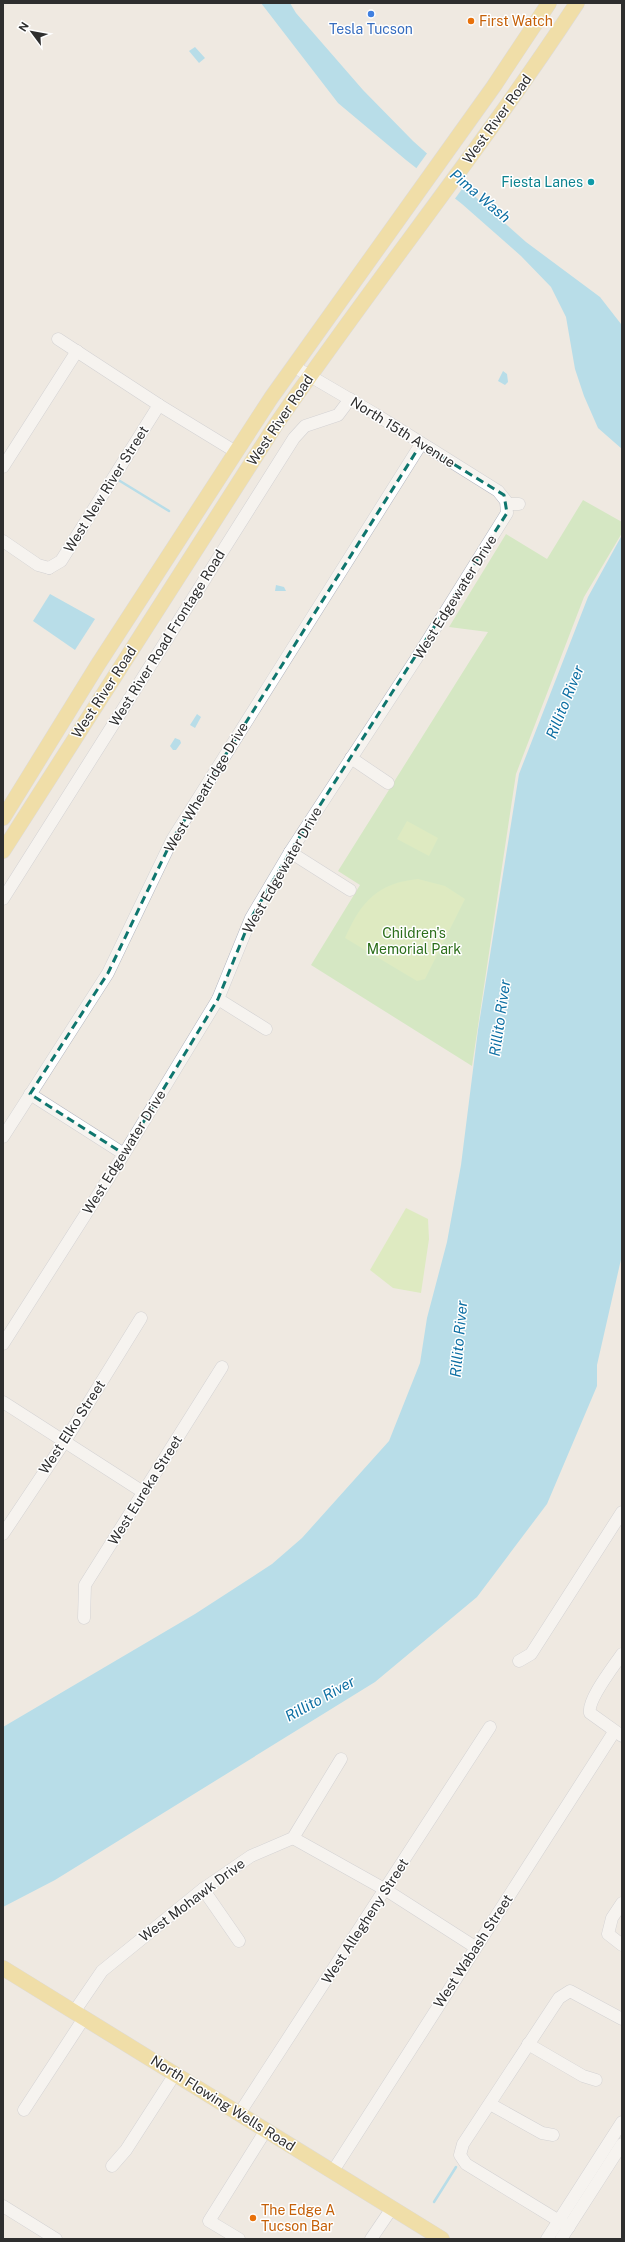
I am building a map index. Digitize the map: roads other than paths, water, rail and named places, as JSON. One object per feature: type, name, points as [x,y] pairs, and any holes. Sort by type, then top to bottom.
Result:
[{"type":"main road","name":"West River Road","points":[[3,818],[64,717],[293,366],[446,153],[549,3]]},
{"type":"main road","name":"West River Road","points":[[3,851],[309,375],[513,99],[577,3]]},
{"type":"main road","name":"North Flowing Wells Road","points":[[3,1968],[442,2239]]},
{"type":"street","points":[[58,339],[159,405],[236,452]]},
{"type":"street","points":[[3,467],[77,351]]},
{"type":"street","name":"North 15th Avenue","points":[[293,366],[350,399],[498,491],[504,496],[507,504]]},
{"type":"street","name":"West River Road Frontage Road","points":[[3,899],[294,438],[306,426],[338,415],[350,399]]},
{"type":"street","name":"West New River Street","points":[[3,541],[38,565],[50,571],[61,561],[159,405]]},
{"type":"street","name":"West Wheatridge Drive","points":[[3,1137],[108,973],[172,840],[421,444]]},
{"type":"street","points":[[507,504],[520,504]]},
{"type":"street","name":"West Edgewater Drive","points":[[3,1344],[124,1154],[218,999],[251,918],[290,852],[502,523],[506,513],[507,504]]},
{"type":"street","points":[[350,758],[388,782]]},
{"type":"street","points":[[290,852],[350,890]]},
{"type":"street","points":[[218,999],[266,1029]]},
{"type":"street","points":[[30,1094],[124,1154]]},
{"type":"street","name":"West Elko Street","points":[[3,1534],[65,1441],[141,1318]]},
{"type":"street","name":"West Eureka Street","points":[[84,1618],[85,1585],[222,1366]]},
{"type":"street","points":[[3,1402],[144,1492]]},
{"type":"street","points":[[519,1661],[531,1654],[622,1512]]},
{"type":"street","points":[[618,1734],[590,1713],[589,1709],[592,1699],[622,1654]]},
{"type":"street","name":"West Allegheny Street","points":[[239,2114],[386,1890],[490,1727]]},
{"type":"street","name":"West Wabash Street","points":[[333,2171],[475,1947],[618,1734]]},
{"type":"street","points":[[341,1759],[293,1838],[386,1890],[475,1947]]},
{"type":"street","name":"West Mohawk Drive","points":[[24,2110],[79,2015],[102,1971],[203,1889],[251,1856],[293,1838]]},
{"type":"street","points":[[203,1889],[239,1941]]},
{"type":"street","points":[[622,1903],[612,1918],[608,1934],[622,1945]]},
{"type":"street","points":[[564,2224],[466,2164],[460,2156],[463,2144],[558,1998],[565,1992],[570,1991],[576,1993],[622,2019]]},
{"type":"street","points":[[528,2044],[583,2076],[596,2080]]},
{"type":"street","points":[[112,2166],[126,2150],[175,2074]]},
{"type":"street","points":[[490,2104],[542,2133],[553,2135]]},
{"type":"street","points":[[561,2239],[564,2224],[622,2122]]},
{"type":"street","points":[[239,2239],[209,2221],[266,2130]]},
{"type":"street","points":[[547,2239],[564,2224],[622,2144]]},
{"type":"street","points":[[3,2206],[56,2239]]},
{"type":"street","points":[[371,2239],[392,2208]]},
{"type":"water","name":"Pima Wash","points":[[261,3],[290,3],[296,13],[363,90],[413,141],[526,242],[600,297],[621,324],[622,449],[598,428],[584,396],[575,369],[566,317],[551,287],[521,256],[462,204],[406,160],[338,103]]},
{"type":"water","points":[[195,47],[205,58],[199,63],[189,51]]},
{"type":"water","points":[[503,371],[507,374],[508,382],[505,385],[498,381]]},
{"type":"water","name":"Rillito River","points":[[622,535],[622,1255],[597,1365],[597,1386],[547,1504],[477,1597],[375,1682],[55,1880],[3,1907],[3,1727],[195,1614],[272,1564],[302,1538],[389,1441],[420,1363],[427,1318],[447,1242],[461,1165],[478,1030],[519,774],[588,597]]},
{"type":"water","points":[[276,585],[284,587],[286,591],[275,591]]},
{"type":"water","points":[[50,594],[95,619],[75,650],[33,621]]},
{"type":"water","points":[[197,714],[201,717],[195,728],[190,725]]},
{"type":"water","points":[[175,738],[180,740],[181,743],[176,750],[173,750],[170,746]]},
{"type":"waterway","points":[[120,481],[169,511]]},
{"type":"waterway","points":[[434,2202],[456,2167]]},
{"type":"place","name":"Tesla Tucson","points":[[371,14]]},
{"type":"place","name":"First Watch","points":[[471,21]]},
{"type":"place","name":"Fiesta Lanes","points":[[591,182]]},
{"type":"place","name":"The Edge A Tucson Bar","points":[[253,2218]]},
{"type":"park label","name":"Children's Memorial Park","points":[[414,942]]}]
